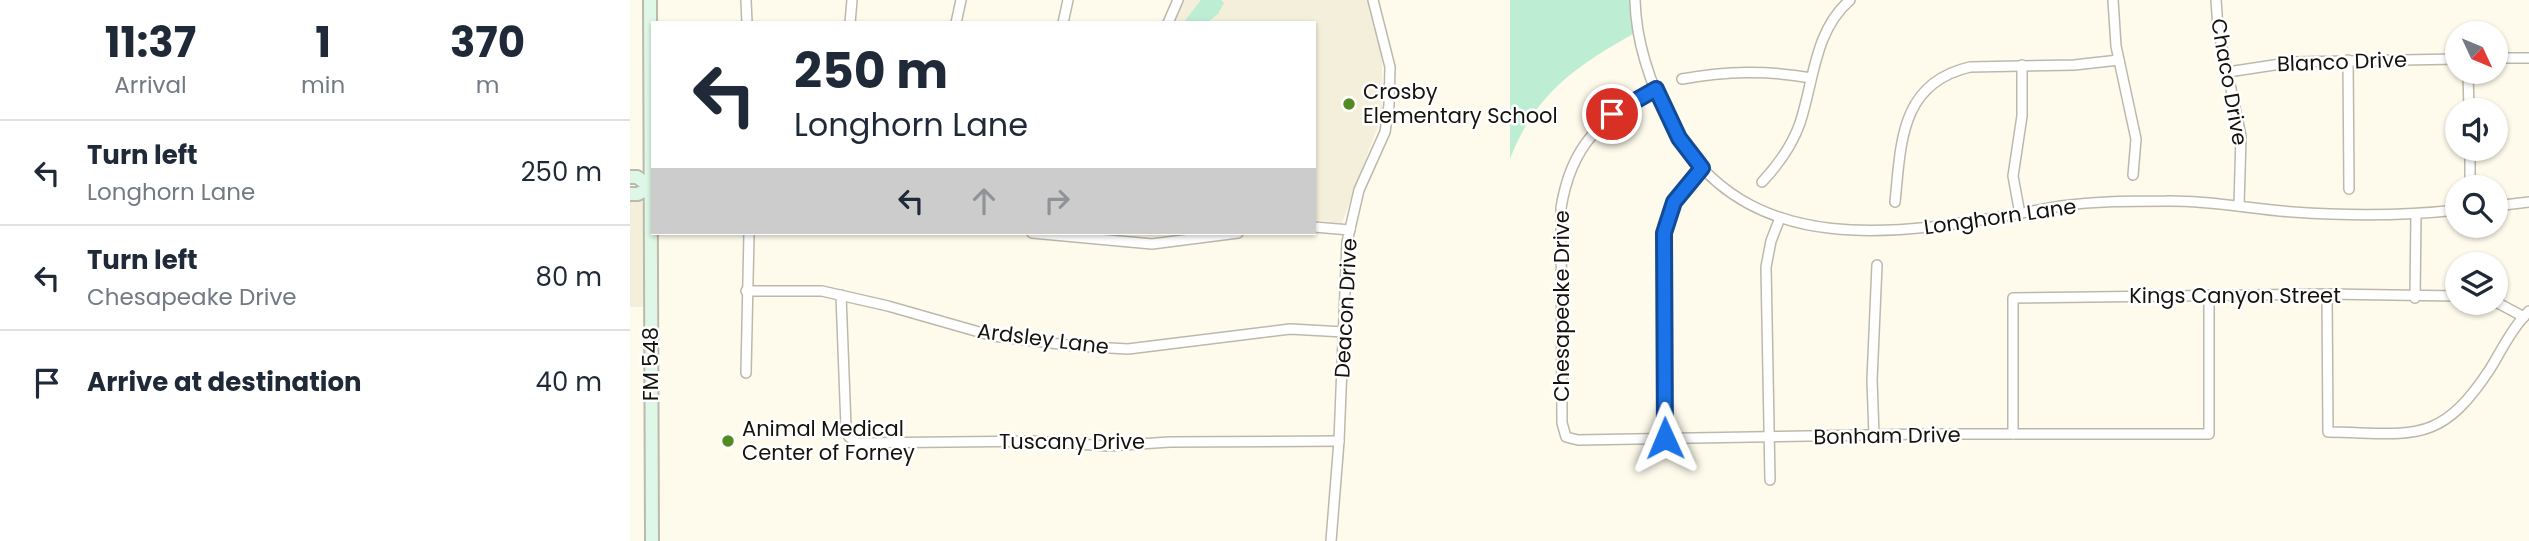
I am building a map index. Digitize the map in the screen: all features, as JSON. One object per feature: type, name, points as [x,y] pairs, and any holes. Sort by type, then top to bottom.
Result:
[{"type":"main road","name":"FM 548","points":[[650,0],[651,94]]},
{"type":"main road","points":[[630,177],[637,177],[651,186]]},
{"type":"main road","points":[[630,194],[638,194],[651,188]]},
{"type":"main road","name":"FM 548","points":[[652,235],[652,541]]},
{"type":"street","points":[[746,0],[747,21]]},
{"type":"street","points":[[850,21],[852,0]]},
{"type":"street","points":[[956,21],[961,0]]},
{"type":"street","points":[[1063,21],[1068,0]]},
{"type":"street","points":[[1169,21],[1178,0]]},
{"type":"street","name":"Deacon Drive","points":[[1331,541],[1350,230],[1359,190],[1385,132],[1389,105],[1390,67],[1373,0]]},
{"type":"street","name":"Longhorn Lane","points":[[1635,0],[1635,18],[1656,89],[1679,138],[1702,168],[1739,198],[1780,218],[1822,228],[1891,230],[1954,227],[2064,206],[2169,200],[2346,215],[2445,211]]},
{"type":"street","points":[[1762,182],[1791,143],[1799,125],[1827,30],[1850,0]]},
{"type":"street","points":[[2113,0],[2119,60],[2136,139],[2133,175]]},
{"type":"street","name":"Chaco Drive","points":[[2216,0],[2218,28],[2241,136],[2239,206]]},
{"type":"street","points":[[2508,58],[2529,58]]},
{"type":"street","name":"Blanco Drive","points":[[2228,72],[2283,62],[2445,59]]},
{"type":"street","points":[[1895,202],[1905,127],[1910,110],[1923,93],[1954,71],[2119,60]]},
{"type":"street","points":[[2348,60],[2350,189]]},
{"type":"street","points":[[2020,214],[2013,176],[2022,116],[2022,65]]},
{"type":"street","points":[[1682,79],[1738,70],[1776,72],[1811,78]]},
{"type":"street","name":"Chesapeake Drive","points":[[1566,437],[1562,423],[1561,235],[1564,186],[1572,164],[1596,130],[1612,114],[1656,89]]},
{"type":"street","points":[[1665,438],[1664,233],[1674,202],[1702,168]]},
{"type":"street","points":[[2508,205],[2529,202]]},
{"type":"street","points":[[2415,298],[2416,214]]},
{"type":"street","points":[[1770,480],[1766,267],[1771,241],[1780,218]]},
{"type":"street","points":[[1316,228],[1350,230]]},
{"type":"street","points":[[746,373],[749,235]]},
{"type":"street","points":[[1058,235],[1152,244],[1168,237],[1203,235]]},
{"type":"street","points":[[1874,435],[1872,380],[1877,265]]},
{"type":"street","name":"Ardsley Lane","points":[[746,291],[822,291],[993,336],[1075,346],[1128,349],[1290,329],[1344,332]]},
{"type":"street","points":[[2327,294],[2328,432],[2407,433],[2431,429],[2452,417],[2469,401],[2526,314],[2508,307]]},
{"type":"street","name":"Kings Canyon Street","points":[[2013,434],[2013,298],[2327,294],[2445,297]]},
{"type":"street","name":"Tuscany Drive","points":[[841,295],[846,427],[849,437],[856,443],[1032,441],[1108,446],[1170,442],[1339,441]]},
{"type":"street","name":"Bonham Drive","points":[[1566,437],[1578,440],[1874,435],[2209,434],[2209,295]]},
{"type":"shaded area","name":"Crosby Elementary School","points":[[1182,0],[1367,0],[1382,57],[1382,115],[1342,223],[1316,220],[1316,21],[1174,21]]},
{"type":"shaded area","points":[[630,201],[642,201],[644,211],[643,307],[630,307]]},
{"type":"green space","points":[[1201,0],[1221,0],[1224,3],[1218,14],[1209,21],[1185,21]]},
{"type":"green space","points":[[1510,0],[1631,0],[1633,34],[1575,71],[1544,100],[1531,117],[1510,159]]},
{"type":"place","name":"Crosby Elementary School","points":[[1349,104]]},
{"type":"place","name":"Animal Medical Center of Forney","points":[[728,441]]},
{"type":"route","points":[[1612,114],[1656,89],[1679,138],[1702,168],[1674,202],[1664,233],[1665,438]]}]
